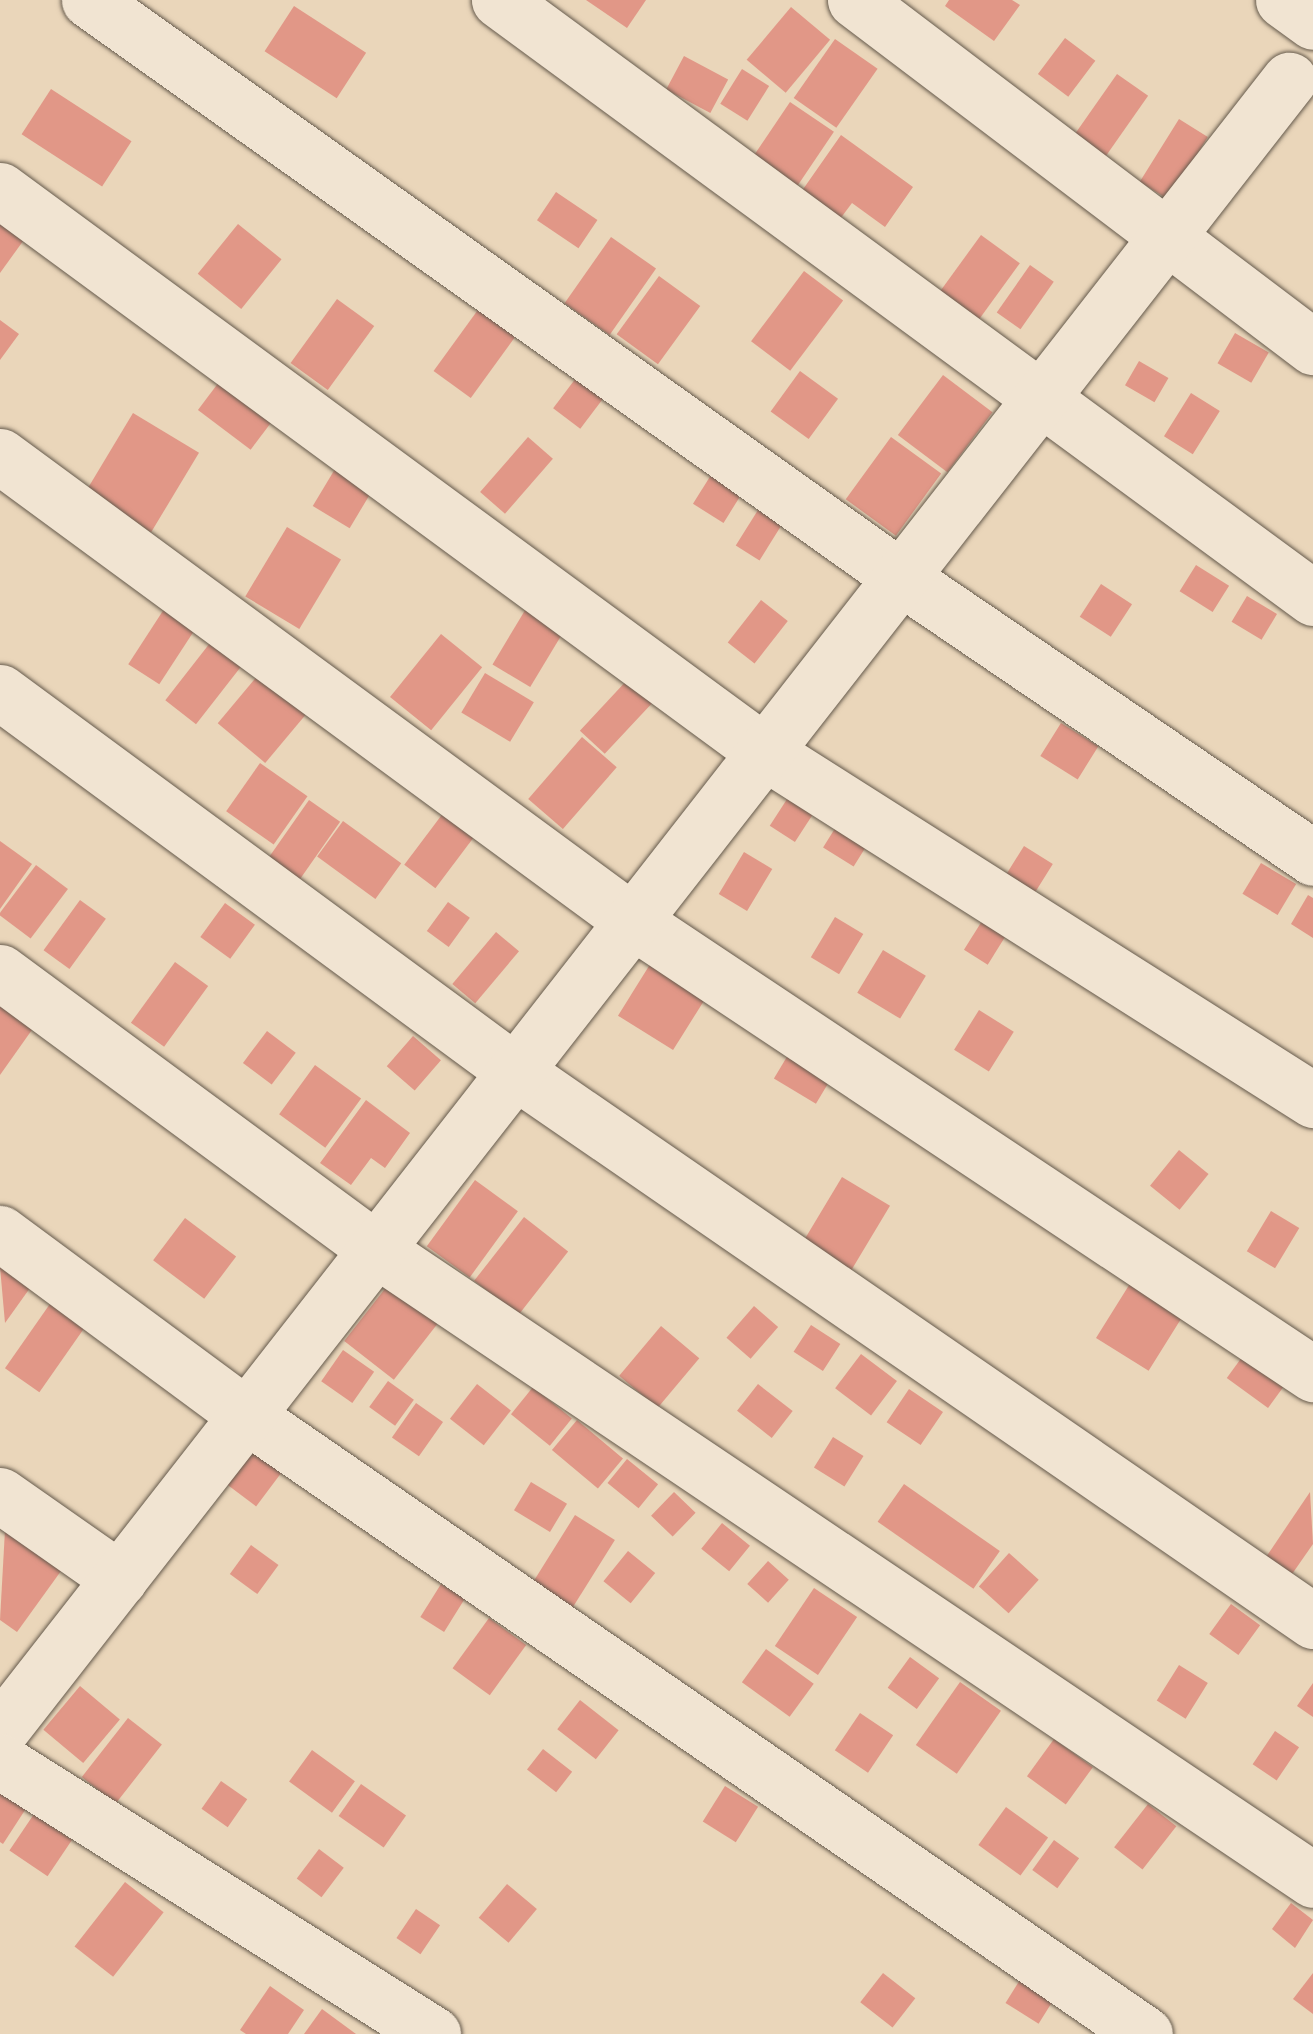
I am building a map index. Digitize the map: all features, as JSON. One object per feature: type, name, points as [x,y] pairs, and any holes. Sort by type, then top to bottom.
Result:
[{"type":"street","points":[[88,0],[903,578],[1313,858]]},
{"type":"street","points":[[499,0],[1313,598]]},
{"type":"street","points":[[855,0],[1168,241],[1313,347]]},
{"type":"street","points":[[1283,0],[1313,22]]},
{"type":"street","points":[[0,1731],[1290,80]]},
{"type":"street","points":[[0,190],[766,754],[1313,1100]]},
{"type":"street","points":[[0,456],[634,922],[1313,1374]]},
{"type":"street","points":[[0,692],[516,1072],[1313,1621]]},
{"type":"street","points":[[0,972],[377,1250],[1313,1880]]},
{"type":"street","points":[[0,1233],[247,1416],[1145,2034]]},
{"type":"street","points":[[0,1494],[120,1579]]},
{"type":"street","points":[[0,1761],[433,2034]]},
{"type":"building","points":[[586,0],[646,0],[627,28]]},
{"type":"building","points":[[949,0],[1012,0],[1020,5],[994,41],[945,6]]},
{"type":"building","points":[[294,6],[366,53],[337,98],[265,51]]},
{"type":"building","points":[[791,7],[830,40],[786,93],[747,60]]},
{"type":"building","points":[[1065,38],[1095,61],[1068,97],[1038,74]]},
{"type":"building","points":[[835,39],[878,69],[836,128],[794,98]]},
{"type":"building","points":[[684,56],[728,79],[710,113],[666,90]]},
{"type":"building","points":[[742,69],[769,86],[747,121],[720,104]]},
{"type":"building","points":[[1117,74],[1148,96],[1104,159],[1073,137]]},
{"type":"building","points":[[51,89],[132,141],[102,187],[22,134]]},
{"type":"building","points":[[790,102],[834,132],[788,200],[744,171]]},
{"type":"building","points":[[1179,119],[1208,137],[1169,200],[1140,182]]},
{"type":"building","points":[[841,135],[913,187],[885,227],[852,203],[837,223],[799,195]]},
{"type":"building","points":[[556,192],[597,220],[578,248],[537,220]]},
{"type":"building","points":[[0,218],[26,237],[0,273]]},
{"type":"building","points":[[238,224],[282,259],[241,309],[198,274]]},
{"type":"building","points":[[981,235],[1020,263],[975,325],[936,296]]},
{"type":"building","points":[[611,237],[656,269],[610,335],[565,303]]},
{"type":"building","points":[[1030,265],[1054,282],[1020,329],[997,313]]},
{"type":"building","points":[[804,271],[843,300],[790,371],[751,341]]},
{"type":"building","points":[[659,276],[700,306],[658,364],[617,334]]},
{"type":"building","points":[[337,299],[374,326],[328,390],[291,363]]},
{"type":"building","points":[[480,307],[517,334],[471,398],[434,371]]},
{"type":"building","points":[[0,320],[19,334],[0,360]]},
{"type":"building","points":[[1235,333],[1269,352],[1251,383],[1218,363]]},
{"type":"building","points":[[1139,361],[1168,378],[1154,402],[1125,385]]},
{"type":"building","points":[[800,371],[838,399],[809,439],[771,411]]},
{"type":"building","points":[[943,375],[993,412],[947,472],[898,435]]},
{"type":"building","points":[[576,378],[603,398],[580,429],[553,408]]},
{"type":"building","points":[[219,382],[272,422],[251,450],[198,410]]},
{"type":"building","points":[[1191,393],[1220,411],[1193,454],[1164,436]]},
{"type":"building","points":[[133,413],[199,453],[151,532],[85,493]]},
{"type":"building","points":[[528,437],[553,459],[505,514],[480,492]]},
{"type":"building","points":[[891,437],[941,473],[896,536],[846,499]]},
{"type":"building","points":[[338,464],[375,486],[350,528],[313,506]]},
{"type":"building","points":[[711,475],[742,494],[724,523],[693,504]]},
{"type":"building","points":[[758,510],[782,525],[759,560],[736,546]]},
{"type":"building","points":[[287,527],[341,559],[299,629],[245,596]]},
{"type":"building","points":[[1196,565],[1229,586],[1213,612],[1180,591]]},
{"type":"building","points":[[1101,584],[1132,604],[1111,637],[1080,617]]},
{"type":"building","points":[[1247,596],[1277,614],[1262,640],[1232,622]]},
{"type":"building","points":[[761,600],[788,621],[755,663],[728,643]]},
{"type":"building","points":[[168,603],[199,623],[159,684],[128,664]]},
{"type":"building","points":[[527,607],[565,630],[530,687],[492,664]]},
{"type":"building","points":[[217,634],[248,658],[196,724],[165,700]]},
{"type":"building","points":[[441,634],[482,667],[431,730],[390,697]]},
{"type":"building","points":[[264,668],[311,708],[265,763],[218,723]]},
{"type":"building","points":[[485,673],[534,702],[510,742],[461,712]]},
{"type":"building","points":[[629,678],[654,701],[605,754],[580,731]]},
{"type":"building","points":[[1061,723],[1098,746],[1078,779],[1040,756]]},
{"type":"building","points":[[582,737],[617,767],[563,829],[528,799]]},
{"type":"building","points":[[260,763],[308,796],[274,845],[226,811]]},
{"type":"building","points":[[791,793],[816,809],[795,842],[770,826]]},
{"type":"building","points":[[309,800],[340,822],[297,883],[266,861]]},
{"type":"building","points":[[450,804],[481,827],[435,888],[404,865]]},
{"type":"building","points":[[343,821],[401,863],[375,899],[317,857]]},
{"type":"building","points":[[839,822],[870,841],[854,867],[823,847]]},
{"type":"building","points":[[0,841],[32,864],[0,909]]},
{"type":"building","points":[[1024,846],[1053,864],[1034,895],[1005,877]]},
{"type":"building","points":[[744,852],[772,869],[747,911],[719,894]]},
{"type":"building","points":[[1261,863],[1296,884],[1278,915],[1242,894]]},
{"type":"building","points":[[36,865],[68,889],[31,939],[0,913]]},
{"type":"building","points":[[1308,895],[1313,898],[1313,938],[1291,924]]},
{"type":"building","points":[[80,900],[106,919],[69,969],[44,950]]},
{"type":"building","points":[[448,902],[470,918],[449,947],[427,931]]},
{"type":"building","points":[[225,903],[255,925],[230,959],[200,937]]},
{"type":"building","points":[[835,917],[863,934],[839,974],[811,957]]},
{"type":"building","points":[[982,921],[1006,936],[988,965],[964,950]]},
{"type":"building","points":[[496,932],[519,951],[475,1003],[452,984]]},
{"type":"building","points":[[883,950],[926,976],[900,1019],[857,993]]},
{"type":"building","points":[[654,958],[709,992],[673,1050],[618,1016]]},
{"type":"building","points":[[175,962],[208,986],[164,1047],[131,1023]]},
{"type":"building","points":[[0,1003],[34,1027],[0,1075]]},
{"type":"building","points":[[979,1010],[1014,1032],[989,1072],[954,1050]]},
{"type":"building","points":[[267,1031],[296,1053],[272,1085],[243,1063]]},
{"type":"building","points":[[413,1036],[441,1060],[415,1090],[387,1066]]},
{"type":"building","points":[[794,1045],[836,1070],[816,1104],[774,1078]]},
{"type":"building","points":[[315,1065],[361,1099],[325,1148],[279,1114]]},
{"type":"building","points":[[366,1100],[410,1133],[385,1168],[371,1158],[351,1185],[320,1163]]},
{"type":"building","points":[[1179,1150],[1209,1174],[1180,1210],[1150,1186]]},
{"type":"building","points":[[842,1177],[890,1206],[845,1281],[797,1252]]},
{"type":"building","points":[[475,1180],[518,1211],[470,1277],[427,1246]]},
{"type":"building","points":[[1271,1211],[1299,1228],[1275,1268],[1247,1251]]},
{"type":"building","points":[[524,1217],[568,1251],[518,1315],[474,1281]]},
{"type":"building","points":[[185,1218],[236,1257],[204,1299],[153,1260]]},
{"type":"building","points":[[5,1260],[35,1281],[5,1323],[0,1267]]},
{"type":"building","points":[[391,1281],[441,1320],[394,1380],[344,1341]]},
{"type":"building","points":[[1131,1282],[1184,1315],[1149,1371],[1096,1338]]},
{"type":"building","points":[[52,1301],[86,1325],[39,1392],[5,1368]]},
{"type":"building","points":[[754,1306],[778,1327],[751,1359],[726,1338]]},
{"type":"building","points":[[811,1325],[840,1344],[823,1371],[794,1352]]},
{"type":"building","points":[[661,1326],[699,1358],[658,1408],[619,1376]]},
{"type":"building","points":[[343,1350],[374,1372],[352,1403],[321,1381]]},
{"type":"building","points":[[1245,1353],[1286,1383],[1268,1408],[1227,1378]]},
{"type":"building","points":[[861,1354],[897,1381],[871,1415],[835,1388]]},
{"type":"building","points":[[388,1381],[414,1400],[395,1426],[369,1407]]},
{"type":"building","points":[[477,1384],[511,1410],[484,1445],[450,1419]]},
{"type":"building","points":[[758,1384],[793,1411],[772,1438],[737,1411]]},
{"type":"building","points":[[533,1387],[572,1418],[550,1446],[511,1414]]},
{"type":"building","points":[[909,1389],[943,1412],[921,1445],[887,1422]]},
{"type":"building","points":[[416,1403],[443,1422],[419,1456],[392,1437]]},
{"type":"building","points":[[577,1420],[623,1459],[598,1488],[552,1450]]},
{"type":"building","points":[[833,1437],[864,1456],[844,1487],[814,1468]]},
{"type":"building","points":[[251,1450],[281,1473],[256,1506],[226,1484]]},
{"type":"building","points":[[627,1459],[658,1484],[639,1508],[607,1483]]},
{"type":"building","points":[[531,1482],[567,1504],[550,1532],[514,1510]]},
{"type":"building","points":[[904,1484],[1000,1551],[973,1589],[878,1522]]},
{"type":"building","points":[[674,1492],[696,1513],[673,1537],[651,1516]]},
{"type":"building","points":[[1310,1492],[1313,1544],[1290,1577],[1264,1560]]},
{"type":"building","points":[[575,1515],[615,1540],[571,1609],[532,1585]]},
{"type":"building","points":[[722,1523],[750,1546],[729,1571],[701,1549]]},
{"type":"building","points":[[5,1530],[61,1571],[17,1632],[0,1620]]},
{"type":"building","points":[[251,1545],[279,1565],[257,1594],[230,1574]]},
{"type":"building","points":[[628,1551],[655,1573],[631,1603],[603,1581]]},
{"type":"building","points":[[1009,1553],[1039,1580],[1009,1613],[979,1586]]},
{"type":"building","points":[[768,1561],[789,1580],[768,1603],[747,1584]]},
{"type":"building","points":[[441,1584],[465,1599],[444,1632],[420,1617]]},
{"type":"building","points":[[814,1588],[857,1617],[818,1675],[775,1646]]},
{"type":"building","points":[[1231,1604],[1260,1625],[1238,1655],[1209,1634]]},
{"type":"building","points":[[489,1618],[526,1645],[490,1695],[453,1668]]},
{"type":"building","points":[[766,1649],[814,1684],[790,1717],[742,1682]]},
{"type":"building","points":[[910,1657],[939,1678],[917,1709],[888,1688]]},
{"type":"building","points":[[1179,1665],[1208,1683],[1186,1719],[1157,1701]]},
{"type":"building","points":[[960,1682],[1001,1711],[957,1774],[916,1745]]},
{"type":"building","points":[[1313,1683],[1313,1717],[1297,1706]]},
{"type":"building","points":[[80,1686],[120,1719],[83,1763],[43,1730]]},
{"type":"building","points":[[580,1700],[619,1730],[596,1759],[557,1729]]},
{"type":"building","points":[[860,1713],[893,1735],[868,1773],[835,1750]]},
{"type":"building","points":[[128,1718],[162,1744],[116,1804],[82,1777]]},
{"type":"building","points":[[1275,1731],[1299,1747],[1277,1780],[1253,1764]]},
{"type":"building","points":[[1054,1739],[1093,1767],[1066,1804],[1027,1776]]},
{"type":"building","points":[[543,1749],[572,1772],[556,1792],[527,1769]]},
{"type":"building","points":[[312,1750],[355,1781],[332,1813],[289,1782]]},
{"type":"building","points":[[221,1781],[247,1799],[228,1827],[201,1809]]},
{"type":"building","points":[[361,1784],[406,1816],[384,1847],[339,1816]]},
{"type":"building","points":[[725,1786],[758,1807],[736,1842],[703,1822]]},
{"type":"building","points":[[0,1789],[27,1807],[3,1844],[0,1842]]},
{"type":"building","points":[[1148,1804],[1176,1826],[1143,1870],[1114,1847]]},
{"type":"building","points":[[1006,1807],[1048,1838],[1020,1876],[978,1845]]},
{"type":"building","points":[[34,1814],[72,1840],[48,1876],[9,1850]]},
{"type":"building","points":[[1054,1840],[1079,1858],[1057,1888],[1032,1870]]},
{"type":"building","points":[[319,1849],[344,1868],[321,1897],[297,1879]]},
{"type":"building","points":[[125,1882],[164,1912],[113,1977],[75,1947]]},
{"type":"building","points":[[507,1884],[537,1909],[509,1943],[479,1918]]},
{"type":"building","points":[[1291,1903],[1313,1920],[1295,1948],[1272,1929]]},
{"type":"building","points":[[416,1909],[440,1925],[420,1954],[396,1938]]},
{"type":"building","points":[[883,1973],[915,1998],[893,2027],[860,2002]]},
{"type":"building","points":[[1313,1973],[1313,2014],[1293,1999]]},
{"type":"building","points":[[1023,1975],[1056,1996],[1039,2024],[1006,2003]]},
{"type":"building","points":[[270,1986],[304,2010],[288,2034],[246,2034],[240,2030]]},
{"type":"building","points":[[322,2009],[356,2034],[304,2034]]}]
